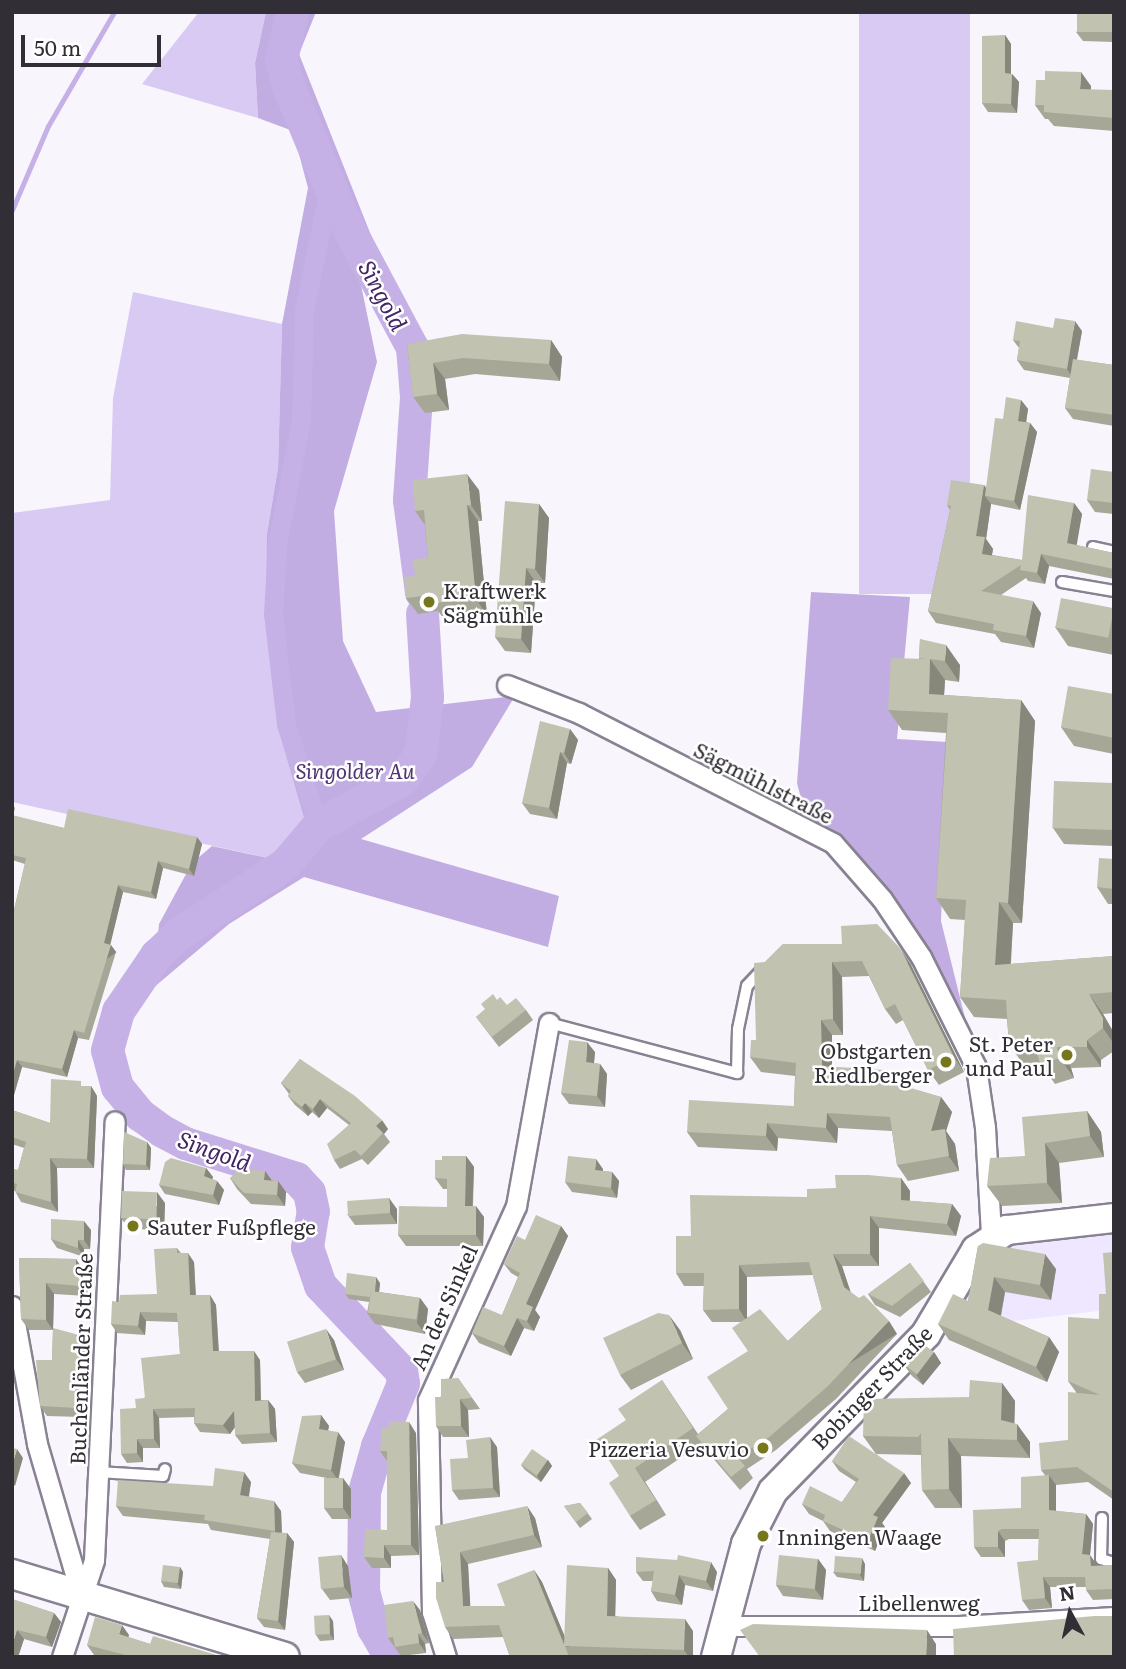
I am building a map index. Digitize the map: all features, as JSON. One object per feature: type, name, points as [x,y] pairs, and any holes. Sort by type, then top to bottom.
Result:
[{"type":"main road","points":[[991,1236],[1022,1228],[1114,1218]]},
{"type":"main road","name":"Bobinger Straße","points":[[716,1657],[746,1544],[774,1491],[926,1334],[976,1250],[991,1236]]},
{"type":"main road","points":[[12,1574],[285,1657]]},
{"type":"street","name":"Sägmühlstraße","points":[[507,685],[579,713],[833,843],[882,899],[921,957],[976,1067],[985,1126],[991,1236]]},
{"type":"street","name":"An der Sinkel","points":[[446,1657],[432,1612],[428,1400],[516,1206],[549,1023]]},
{"type":"street","name":"Buchenländer Straße","points":[[62,1657],[94,1560],[115,1122]]},
{"type":"street","points":[[12,1306],[37,1444],[81,1595]]},
{"type":"street","name":"Libellenweg","points":[[724,1626],[958,1626],[1114,1617]]},
{"type":"lane","points":[[1093,547],[1114,552]]},
{"type":"lane","points":[[1062,582],[1114,591]]},
{"type":"lane","points":[[549,1023],[737,1073],[738,1029],[747,986],[772,960]]},
{"type":"lane","points":[[98,1472],[163,1476],[164,1469]]},
{"type":"lane","points":[[1101,1518],[1101,1559],[1114,1563]]},
{"type":"shaded area","points":[[199,12],[266,12],[255,63],[258,118],[142,84]]},
{"type":"shaded area","points":[[859,12],[970,12],[970,594],[859,594]]},
{"type":"shaded area","points":[[133,292],[282,324],[278,468],[267,533],[278,728],[309,831],[282,861],[12,802],[12,513],[110,500],[113,398]]},
{"type":"shaded area","points":[[1114,1218],[1114,1309],[1013,1321],[946,1304],[976,1250]]},
{"type":"green space","name":"Singolder Au","points":[[266,12],[316,12],[299,54],[386,273],[361,285],[377,362],[334,511],[343,641],[376,712],[515,696],[472,767],[361,839],[559,896],[548,947],[304,877],[229,924],[153,988],[159,924],[192,863],[212,846],[282,861],[308,831],[278,728],[266,617],[267,533],[278,468],[282,324],[308,188],[293,131],[258,118],[255,63]]},
{"type":"green space","points":[[811,592],[910,597],[897,739],[948,742],[941,921],[968,1030],[912,924],[840,843],[807,822],[797,783]]},
{"type":"building","points":[[1077,12],[1114,12],[1114,32],[1077,32]]},
{"type":"building","points":[[1005,35],[1005,73],[1012,74],[1011,104],[982,103],[982,36]]},
{"type":"building","points":[[1045,71],[1081,72],[1080,89],[1114,90],[1114,118],[1044,112],[1044,105],[1035,105],[1036,80],[1045,80]]},
{"type":"building","points":[[1055,318],[1075,321],[1067,369],[1017,360],[1020,341],[1013,340],[1016,321],[1053,328]]},
{"type":"building","points":[[462,334],[551,340],[549,364],[463,358],[433,363],[437,394],[413,397],[407,344]]},
{"type":"building","points":[[1073,359],[1114,365],[1114,415],[1065,408]]},
{"type":"building","points":[[1006,397],[1021,400],[1018,421],[1030,423],[1014,501],[985,496],[995,418],[1003,419]]},
{"type":"building","points":[[1091,469],[1114,472],[1114,503],[1087,500]]},
{"type":"building","points":[[467,474],[471,505],[467,505],[476,599],[433,603],[432,595],[406,598],[404,577],[415,576],[413,559],[428,558],[424,510],[415,511],[413,480]]},
{"type":"building","points":[[951,480],[984,485],[976,536],[985,537],[982,554],[1022,560],[1028,495],[1074,503],[1067,543],[1114,553],[1114,569],[1041,554],[1037,573],[1020,570],[1021,565],[981,591],[1033,601],[1026,636],[993,630],[994,624],[928,611],[951,506],[947,505]]},
{"type":"building","points":[[505,501],[539,504],[535,569],[526,568],[521,639],[495,637]]},
{"type":"building","points":[[1061,598],[1114,608],[1108,638],[1055,627]]},
{"type":"building","points":[[920,639],[946,645],[945,661],[930,659],[929,694],[1021,700],[1008,903],[999,902],[995,965],[1114,956],[1114,992],[1089,994],[1103,1018],[1103,1028],[1087,1040],[1087,1047],[1057,1047],[1060,1058],[1040,1064],[1035,1044],[1009,1044],[1006,1000],[960,997],[966,900],[936,898],[948,713],[888,710],[891,658],[926,659],[919,658]]},
{"type":"building","points":[[1068,686],[1114,694],[1114,738],[1061,727]]},
{"type":"building","points":[[540,721],[570,729],[564,753],[560,752],[549,808],[522,803]]},
{"type":"building","points":[[1054,781],[1114,783],[1112,830],[1052,828]]},
{"type":"building","points":[[68,809],[197,837],[189,869],[158,861],[151,892],[118,885],[104,943],[111,945],[84,1033],[74,1030],[62,1069],[17,1060],[12,1077],[12,910],[26,858],[12,855],[12,815],[64,828]]},
{"type":"building","points":[[1099,858],[1114,859],[1114,889],[1097,887]]},
{"type":"building","points":[[877,924],[900,948],[954,1057],[928,1070],[895,1004],[885,1009],[862,961],[832,962],[833,1019],[821,1020],[822,1066],[885,1070],[884,1080],[941,1097],[931,1131],[945,1129],[949,1156],[897,1165],[890,1117],[827,1113],[826,1128],[767,1123],[766,1136],[687,1132],[689,1100],[794,1106],[796,1063],[750,1057],[751,1040],[756,1040],[754,963],[765,962],[783,944],[842,944],[841,926]]},
{"type":"building","points":[[493,994],[497,1000],[500,997],[507,1005],[516,998],[526,1010],[492,1037],[476,1017],[485,1009],[481,1004]]},
{"type":"building","points":[[569,1040],[587,1042],[586,1062],[600,1064],[597,1096],[561,1093]]},
{"type":"building","points":[[300,1059],[355,1096],[382,1120],[376,1126],[383,1133],[361,1156],[355,1150],[334,1160],[327,1144],[351,1123],[320,1099],[313,1109],[305,1103],[302,1107],[288,1096],[291,1091],[281,1083]]},
{"type":"building","points":[[51,1079],[81,1081],[81,1086],[91,1086],[87,1159],[50,1158],[51,1202],[15,1192],[17,1184],[12,1183],[12,1169],[18,1170],[26,1142],[12,1137],[12,1110],[50,1123]]},
{"type":"building","points":[[1087,1111],[1090,1136],[1045,1143],[1047,1183],[987,1186],[990,1158],[1025,1156],[1022,1117]]},
{"type":"building","points":[[124,1132],[147,1142],[146,1165],[123,1164]]},
{"type":"building","points":[[442,1156],[466,1156],[465,1206],[476,1206],[476,1235],[398,1235],[399,1206],[447,1207],[447,1179],[435,1178],[435,1160],[442,1160]]},
{"type":"building","points":[[568,1156],[596,1159],[595,1170],[612,1172],[611,1188],[565,1182]]},
{"type":"building","points":[[171,1158],[206,1168],[204,1176],[217,1181],[213,1195],[159,1185],[165,1162]]},
{"type":"building","points":[[240,1169],[265,1171],[264,1180],[278,1181],[277,1195],[244,1193],[230,1178]]},
{"type":"building","points":[[835,1175],[901,1178],[901,1200],[952,1204],[947,1224],[870,1216],[870,1254],[833,1254],[844,1287],[859,1298],[864,1295],[889,1321],[827,1387],[768,1438],[737,1457],[745,1466],[731,1477],[696,1436],[728,1409],[707,1377],[748,1351],[732,1328],[760,1309],[788,1341],[822,1309],[809,1262],[739,1265],[739,1309],[703,1310],[704,1273],[676,1273],[676,1236],[691,1236],[690,1195],[807,1197],[807,1189],[836,1188]]},
{"type":"building","points":[[122,1191],[157,1192],[156,1219],[121,1218]]},
{"type":"building","points":[[389,1198],[390,1213],[348,1216],[347,1201]]},
{"type":"building","points":[[536,1215],[561,1226],[526,1304],[533,1307],[527,1321],[517,1318],[504,1346],[472,1333],[483,1307],[502,1315],[520,1273],[504,1264],[517,1236],[525,1240]]},
{"type":"building","points":[[51,1219],[84,1221],[84,1240],[78,1240],[78,1248],[51,1239]]},
{"type":"building","points":[[983,1243],[1045,1254],[1040,1285],[994,1277],[988,1310],[1049,1337],[1036,1367],[938,1324],[953,1294],[968,1301],[978,1246]]},
{"type":"building","points":[[177,1248],[177,1253],[188,1253],[190,1295],[210,1295],[213,1351],[254,1351],[255,1401],[268,1400],[270,1433],[235,1435],[234,1411],[223,1425],[194,1423],[195,1408],[153,1409],[154,1439],[137,1439],[137,1453],[121,1454],[120,1409],[136,1408],[135,1399],[145,1398],[141,1358],[180,1354],[177,1313],[140,1312],[138,1326],[111,1324],[112,1301],[119,1302],[120,1295],[157,1294],[154,1249]]},
{"type":"building","points":[[1114,1252],[1114,1492],[1077,1467],[1041,1470],[1039,1443],[1068,1440],[1068,1392],[1100,1395],[1068,1381],[1068,1317],[1099,1319],[1099,1294],[1106,1294],[1103,1253]]},
{"type":"building","points":[[19,1258],[76,1259],[76,1267],[81,1267],[80,1286],[46,1283],[46,1320],[21,1319]]},
{"type":"building","points":[[910,1263],[924,1281],[892,1306],[868,1294]]},
{"type":"building","points":[[347,1273],[376,1277],[375,1292],[371,1291],[370,1297],[345,1294]]},
{"type":"building","points":[[371,1291],[420,1298],[416,1320],[368,1313]]},
{"type":"building","points":[[658,1313],[669,1315],[682,1343],[620,1375],[603,1338]]},
{"type":"building","points":[[53,1328],[79,1335],[76,1408],[40,1406],[36,1360],[52,1360]]},
{"type":"building","points":[[326,1329],[336,1359],[297,1372],[287,1342]]},
{"type":"building","points":[[922,1343],[934,1352],[917,1374],[905,1365]]},
{"type":"building","points":[[458,1378],[472,1398],[460,1399],[461,1426],[436,1426],[435,1397],[441,1397],[441,1379]]},
{"type":"building","points":[[662,1380],[693,1428],[635,1468],[656,1500],[630,1516],[609,1483],[619,1476],[596,1440],[626,1420],[618,1409]]},
{"type":"building","points":[[970,1380],[1002,1383],[1001,1420],[1017,1424],[1017,1440],[948,1438],[949,1489],[922,1490],[921,1433],[918,1437],[863,1436],[864,1399],[969,1397]]},
{"type":"building","points":[[321,1415],[319,1429],[338,1432],[331,1470],[292,1463],[302,1416]]},
{"type":"building","points":[[389,1421],[409,1422],[411,1545],[384,1545],[384,1558],[364,1557],[365,1529],[387,1530],[387,1451],[380,1451],[382,1427],[389,1427]]},
{"type":"building","points":[[849,1436],[904,1473],[873,1515],[878,1517],[868,1541],[823,1521],[825,1515],[802,1504],[810,1486],[842,1502],[859,1479],[832,1461]]},
{"type":"building","points":[[490,1437],[493,1488],[452,1490],[450,1459],[468,1458],[466,1440]]},
{"type":"building","points":[[12,1448],[17,1449],[12,1465]]},
{"type":"building","points":[[532,1449],[548,1460],[537,1475],[521,1465]]},
{"type":"building","points":[[215,1468],[244,1472],[240,1495],[274,1501],[275,1531],[204,1520],[205,1515],[116,1506],[118,1480],[213,1486]]},
{"type":"building","points":[[1049,1475],[1049,1510],[1086,1514],[1082,1554],[1090,1555],[1091,1566],[1114,1565],[1114,1589],[1086,1590],[1085,1577],[1043,1577],[1045,1598],[1022,1600],[1017,1562],[1038,1560],[1039,1529],[1002,1529],[998,1531],[998,1547],[974,1547],[973,1510],[1021,1508],[1021,1477]]},
{"type":"building","points":[[324,1478],[343,1478],[343,1508],[324,1508]]},
{"type":"building","points":[[580,1503],[588,1513],[576,1522],[564,1506]]},
{"type":"building","points":[[527,1506],[534,1535],[460,1552],[463,1606],[505,1606],[497,1584],[534,1570],[564,1645],[567,1565],[608,1568],[607,1616],[685,1619],[684,1650],[565,1646],[569,1657],[510,1657],[499,1625],[445,1627],[436,1598],[436,1582],[444,1582],[435,1526]]},
{"type":"building","points":[[271,1532],[287,1533],[278,1621],[257,1618]]},
{"type":"building","points":[[341,1555],[344,1587],[321,1589],[318,1557]]},
{"type":"building","points":[[678,1555],[711,1562],[706,1581],[679,1575],[675,1595],[651,1591],[654,1571],[636,1572],[636,1557],[677,1560]]},
{"type":"building","points":[[779,1555],[818,1559],[815,1589],[776,1585]]},
{"type":"building","points":[[835,1556],[862,1558],[861,1574],[834,1572]]},
{"type":"building","points":[[163,1565],[180,1567],[178,1583],[161,1581]]},
{"type":"building","points":[[12,1599],[54,1613],[46,1637],[17,1630],[12,1645]]},
{"type":"building","points":[[413,1601],[422,1633],[418,1634],[419,1643],[395,1647],[393,1637],[388,1638],[384,1605]]},
{"type":"building","points":[[329,1615],[330,1634],[315,1635],[314,1616]]},
{"type":"building","points":[[1114,1616],[1114,1657],[954,1657],[953,1629]]},
{"type":"building","points":[[95,1617],[122,1625],[119,1634],[150,1644],[153,1636],[223,1657],[133,1657],[87,1645]]},
{"type":"building","points":[[753,1624],[927,1630],[926,1657],[760,1657],[740,1630]]},
{"type":"waterway","points":[[12,210],[48,126],[114,12]]},
{"type":"waterway","name":"Singold","points":[[292,12],[281,59],[289,88],[342,216],[412,347],[416,397],[409,500],[421,592]]},
{"type":"waterway","points":[[318,825],[286,724],[273,614],[277,544],[301,421],[304,311],[329,187]]},
{"type":"waterway","name":"Singold","points":[[390,1657],[373,1628],[363,1590],[364,1492],[377,1446],[403,1383],[401,1371],[320,1285],[307,1247],[313,1211],[309,1192],[296,1178],[185,1143],[161,1130],[140,1115],[117,1087],[107,1050],[118,1011],[156,955],[180,933],[286,863],[318,825],[401,780],[420,755],[427,697],[422,613]]},
{"type":"place","name":"Kraftwerk Sägmühle","points":[[429,602]]},
{"type":"place","name":"St. Peter und Paul","points":[[1067,1055]]},
{"type":"place","name":"Obstgarten Riedlberger","points":[[946,1062]]},
{"type":"place","name":"Sauter Fußpflege","points":[[133,1226]]},
{"type":"place","name":"Pizzeria Vesuvio","points":[[763,1448]]},
{"type":"place","name":"Inningen Waage","points":[[763,1536]]}]
